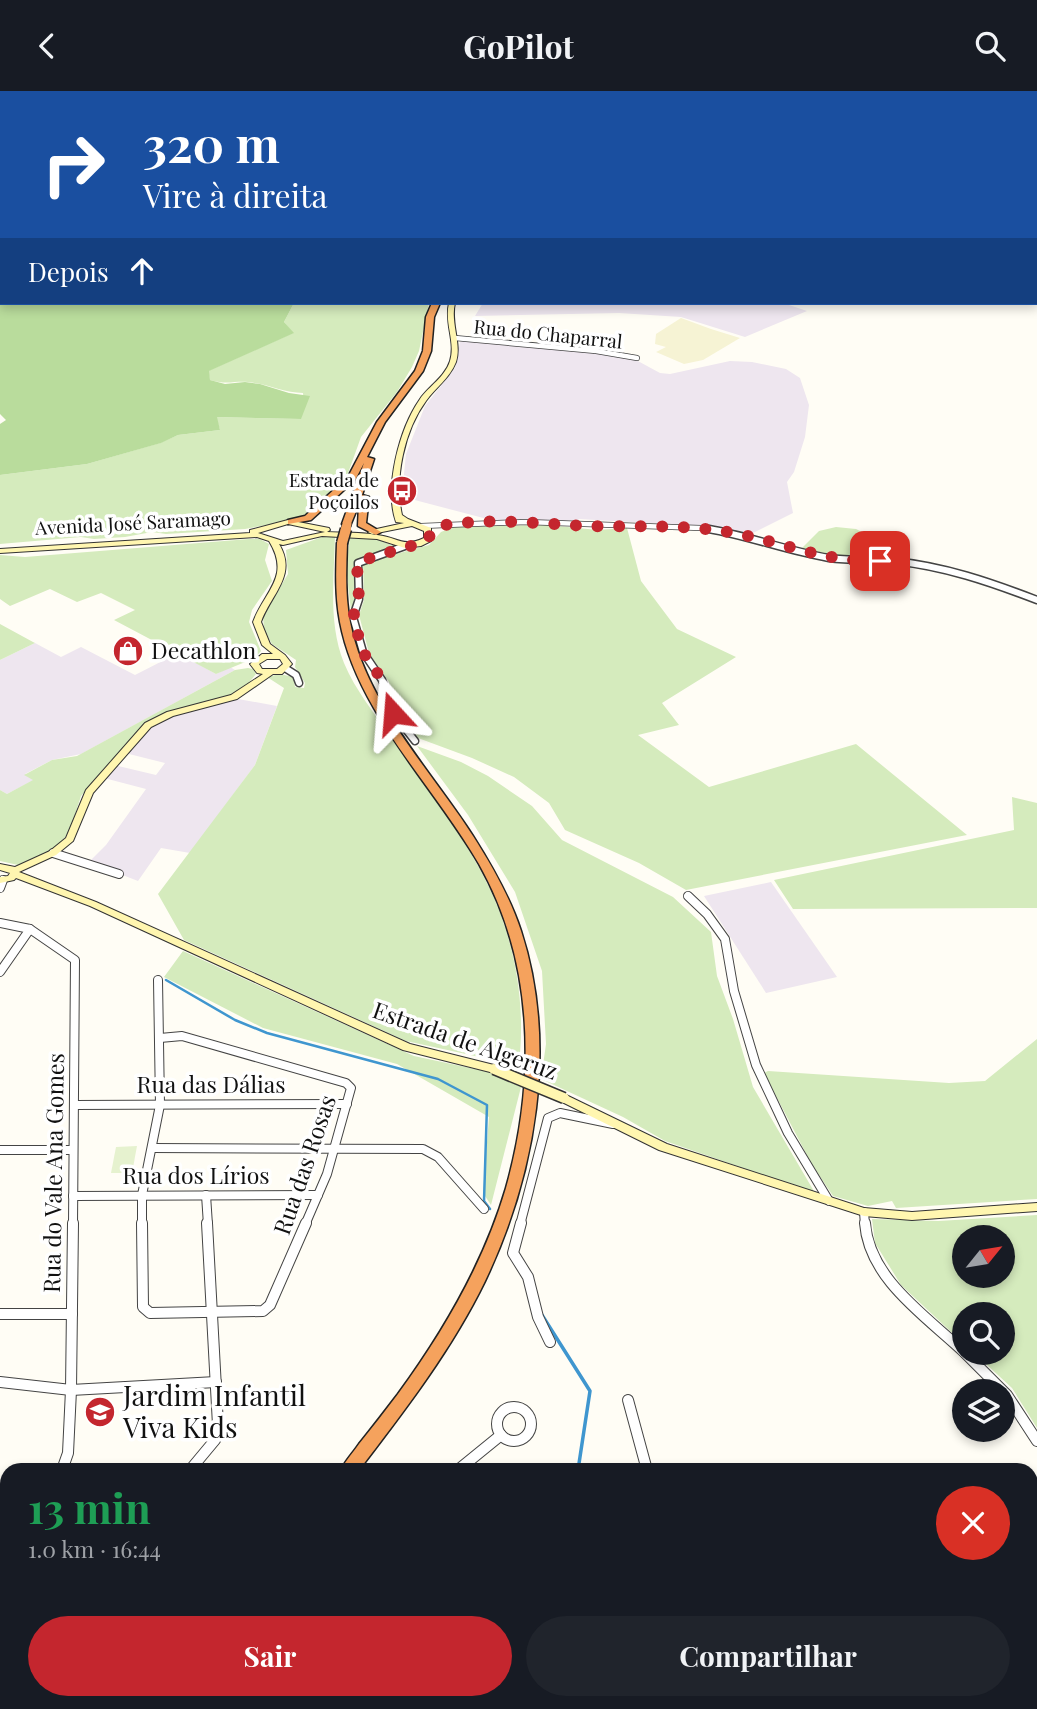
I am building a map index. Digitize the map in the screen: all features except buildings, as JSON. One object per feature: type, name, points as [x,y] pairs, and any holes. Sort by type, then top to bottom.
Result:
[{"type":"highway","points":[[355,1463],[410,1393],[454,1323],[479,1275],[510,1197],[527,1127],[534,1067],[532,1008],[519,943],[500,895],[459,824],[384,719],[359,670],[343,616],[339,585],[346,524],[368,456],[382,422],[419,371],[426,351],[430,317],[437,305]]},
{"type":"highway","points":[[291,522],[308,519],[352,478],[368,456]]},
{"type":"highway","points":[[368,456],[360,521],[363,526],[376,532]]},
{"type":"main road","points":[[399,525],[397,470],[400,454],[422,401],[452,365],[455,338],[449,314],[451,305]]},
{"type":"main road","points":[[279,549],[305,538],[330,534],[374,536],[405,545],[424,542],[430,533],[397,515]]},
{"type":"main road","points":[[269,536],[276,524],[291,522],[308,528],[376,532],[387,531],[399,525],[416,525]]},
{"type":"main road","points":[[305,538],[310,533],[308,528]]},
{"type":"main road","points":[[387,531],[385,534],[388,540]]},
{"type":"main road","points":[[269,536],[291,543]]},
{"type":"main road","points":[[265,656],[266,645],[257,622],[282,577],[279,549],[269,536]]},
{"type":"main road","name":"Avenida José Saramago","points":[[0,549],[269,536]]},
{"type":"main road","points":[[4,875],[53,853],[69,839],[89,792],[148,725],[170,715],[234,697],[259,676],[285,668],[288,662],[266,645]]},
{"type":"main road","points":[[259,676],[254,664],[265,656],[282,657]]},
{"type":"main road","name":"Estrada de Algeruz","points":[[4,875],[93,904],[407,1047],[494,1069],[618,1122],[663,1147],[829,1202],[864,1212],[912,1216],[1037,1207]]},
{"type":"street","name":"Rua do Chaparral","points":[[455,338],[596,351],[637,358]]},
{"type":"street","points":[[416,525],[526,522],[671,526],[715,530],[825,557],[852,561],[892,561],[947,570],[981,578],[1037,600]]},
{"type":"street","points":[[430,533],[439,526]]},
{"type":"street","points":[[405,545],[358,563],[359,599],[353,617],[363,652],[382,680],[393,713],[415,741]]},
{"type":"street","points":[[285,668],[296,675],[299,683]]},
{"type":"street","points":[[53,853],[118,874]]},
{"type":"street","points":[[688,896],[707,913],[725,939],[734,991],[747,1025],[756,1065],[788,1133],[829,1202]]},
{"type":"street","name":"Rua do Vale Ana Gomes","points":[[0,923],[30,929],[75,960],[71,1390],[68,1453],[64,1463]]},
{"type":"street","points":[[0,972],[30,929]]},
{"type":"street","points":[[142,1195],[160,1105],[158,980]]},
{"type":"street","name":"Rua das Rosas","points":[[142,1195],[142,1307],[150,1313],[258,1312],[270,1305],[318,1195],[351,1088],[346,1083],[181,1036],[160,1038]]},
{"type":"street","name":"Rua das Dálias","points":[[74,1105],[347,1104]]},
{"type":"street","points":[[550,1342],[538,1317],[528,1277],[513,1253],[548,1118],[560,1113],[611,1125],[618,1122]]},
{"type":"street","points":[[152,1148],[429,1151],[441,1160],[484,1209]]},
{"type":"street","points":[[0,1150],[73,1150]]},
{"type":"street","points":[[196,1463],[215,1440],[218,1425],[206,1195]]},
{"type":"street","name":"Rua dos Lírios","points":[[73,1196],[318,1195]]},
{"type":"street","points":[[864,1212],[866,1237],[874,1259],[904,1294],[952,1341]]},
{"type":"street","points":[[0,1314],[72,1314]]},
{"type":"street","points":[[976,1365],[1007,1395],[1037,1441]]},
{"type":"street","points":[[0,1382],[71,1390],[216,1383]]},
{"type":"street","points":[[628,1400],[645,1463]]},
{"type":"street","points":[[467,1463],[501,1435]]},
{"type":"shaded area","points":[[482,305],[789,305],[807,311],[745,337],[681,317],[619,313],[475,316]]},
{"type":"shaded area","points":[[681,318],[740,338],[703,360],[684,364],[656,352],[666,347],[655,344],[656,334]]},
{"type":"shaded area","points":[[465,340],[610,355],[636,360],[660,373],[670,374],[730,361],[752,362],[786,369],[800,378],[809,405],[805,437],[794,472],[787,482],[793,513],[751,534],[698,526],[579,519],[577,523],[491,520],[407,498],[402,494],[406,454],[425,406],[455,368],[460,342]]},
{"type":"shaded area","points":[[35,643],[61,657],[81,647],[135,675],[178,653],[216,674],[230,667],[235,670],[81,754],[52,760],[25,774],[34,780],[7,794],[0,790],[0,660]]},
{"type":"shaded area","points":[[238,699],[277,706],[255,765],[190,853],[161,848],[138,881],[89,862],[106,845],[146,789],[104,778],[114,765],[156,775],[165,763],[125,753],[145,729],[167,717]]},
{"type":"shaded area","points":[[771,882],[837,977],[766,993],[704,896]]},
{"type":"green space","points":[[0,305],[293,305],[284,322],[294,333],[209,371],[210,380],[225,384],[260,384],[310,396],[301,419],[217,417],[220,430],[178,435],[161,443],[87,464],[0,475],[0,424],[6,420],[0,414]]},
{"type":"green space","points":[[293,305],[429,305],[419,351],[412,367],[397,392],[361,437],[347,476],[300,519],[245,529],[166,534],[152,532],[125,537],[81,537],[0,544],[0,475],[87,464],[160,443],[178,435],[220,430],[216,417],[300,419],[304,408],[303,393],[248,382],[226,383],[210,380],[208,371],[293,333],[284,322]]},
{"type":"green space","points":[[547,525],[598,530],[627,528],[641,581],[677,629],[736,657],[662,703],[679,725],[638,735],[709,787],[856,744],[967,835],[686,890],[639,863],[565,830],[549,803],[514,777],[418,738],[399,713],[389,682],[369,653],[359,615],[364,600],[363,563],[429,545],[441,532],[453,527]]},
{"type":"green space","points":[[836,527],[856,529],[878,540],[880,546],[868,560],[801,549],[819,531]]},
{"type":"green space","points":[[322,537],[335,537],[334,617],[344,663],[366,702],[467,847],[498,907],[512,953],[520,1000],[518,1071],[498,1061],[406,1041],[184,940],[158,894],[255,765],[284,688],[267,677],[280,674],[293,677],[295,687],[304,688],[305,683],[295,667],[296,660],[272,644],[264,630],[263,615],[288,574],[286,550]]},
{"type":"green space","points":[[350,538],[377,539],[398,548],[356,561],[356,603],[351,611],[346,567]]},
{"type":"green space","points":[[260,539],[269,544],[265,560],[272,581],[252,610],[249,622],[261,651],[255,658],[216,674],[114,620],[135,610],[101,593],[77,602],[50,589],[10,606],[0,599],[0,555],[25,557]]},
{"type":"green space","points":[[0,624],[33,642],[35,643],[0,660]]},
{"type":"green space","points":[[253,669],[256,674],[233,695],[165,713],[148,721],[81,796],[69,833],[48,853],[18,865],[0,861],[0,790],[7,794],[33,780],[24,775],[52,760],[77,756],[235,670]]},
{"type":"green space","points":[[417,746],[461,762],[488,776],[532,806],[562,840],[673,897],[711,932],[717,976],[753,1087],[815,1193],[665,1141],[623,1117],[541,1079],[546,1044],[542,971],[515,892],[468,815]]},
{"type":"green space","points":[[1012,797],[1037,803],[1037,908],[793,909],[774,880],[1014,830]]},
{"type":"green space","points":[[183,951],[414,1056],[489,1072],[521,1087],[491,1205],[483,1193],[489,1117],[397,1064],[263,1028],[164,977]]},
{"type":"green space","points":[[1037,1039],[1037,1199],[896,1208],[892,1201],[868,1206],[833,1196],[811,1163],[764,1073],[768,1071],[949,1083],[985,1081]]},
{"type":"green space","points":[[137,1146],[132,1173],[111,1173],[116,1147]]},
{"type":"green space","points":[[1037,1215],[1037,1428],[1015,1393],[1015,1379],[1002,1379],[987,1365],[1015,1365],[1015,1302],[952,1302],[952,1333],[901,1285],[875,1243],[872,1219],[938,1221]]},
{"type":"waterway","points":[[166,980],[235,1020],[267,1033],[438,1079],[487,1105],[484,1201],[490,1209]]},
{"type":"waterway","points":[[542,1315],[590,1391],[579,1463]]},
{"type":"place","name":"Estrada de Poçoilos","points":[[402,491]]},
{"type":"place","name":"Decathlon","points":[[128,651]]},
{"type":"place","name":"Jardim Infantil Viva Kids","points":[[100,1412]]},
{"type":"route","points":[[393,713],[382,680],[363,652],[360,632],[353,617],[359,599],[357,566],[360,561],[396,551],[405,545],[424,542],[439,526],[506,522],[684,527],[747,536],[825,557],[880,561]]}]
